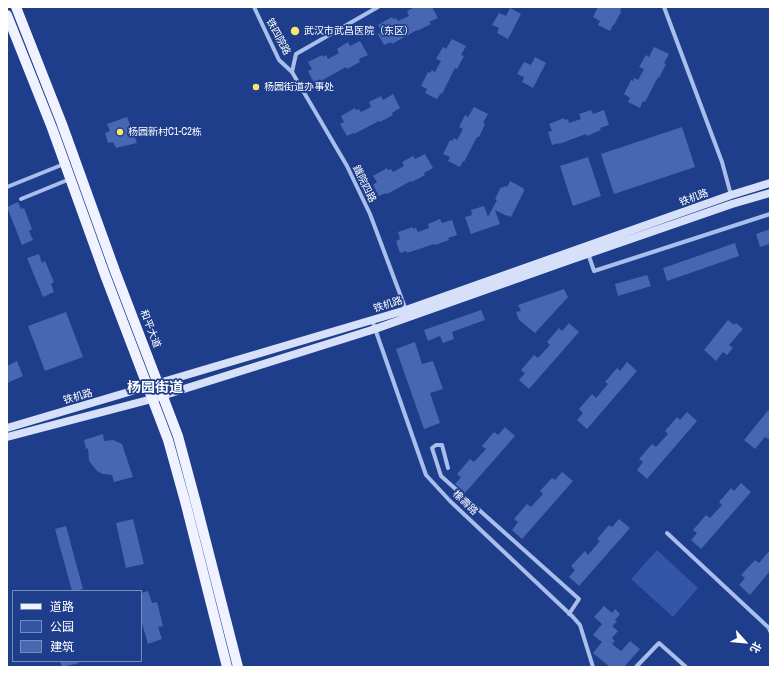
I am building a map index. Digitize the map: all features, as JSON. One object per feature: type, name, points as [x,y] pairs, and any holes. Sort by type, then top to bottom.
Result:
[{"type":"main road","name":"和平大道","points":[[17,10],[62,124],[180,444],[238,667]]},
{"type":"main road","points":[[7,16],[65,164],[168,440],[227,667]]},
{"type":"main road","name":"铁机路","points":[[7,437],[152,399],[375,329],[731,195],[770,184]]},
{"type":"main road","name":"铁机路","points":[[7,428],[406,310],[587,250],[770,193]]},
{"type":"street","name":"铁四院路","points":[[254,7],[279,60],[292,72]]},
{"type":"street","points":[[292,72],[296,54],[378,7]]},
{"type":"street","points":[[664,7],[722,162],[731,195]]},
{"type":"street","points":[[7,16],[17,10]]},
{"type":"street","name":"鐵院四路","points":[[292,72],[348,166],[370,214],[406,310]]},
{"type":"street","points":[[7,187],[65,164]]},
{"type":"street","points":[[21,199],[70,179]]},
{"type":"street","points":[[587,250],[594,271],[770,214]]},
{"type":"street","name":"橡壽路","points":[[372,320],[426,475],[580,625],[593,667]]},
{"type":"street","points":[[448,468],[442,445],[436,445],[432,448],[441,476],[580,599],[569,614]]},
{"type":"street","points":[[667,533],[769,628],[770,632]]},
{"type":"street","points":[[636,667],[659,642],[686,667]]},
{"type":"green space","points":[[657,550],[698,588],[673,617],[631,579]]},
{"type":"building","points":[[415,7],[432,7],[438,18],[429,22],[431,24],[392,44],[391,42],[384,45],[378,34],[382,32],[378,25],[392,17],[393,19],[396,18],[398,21],[409,16],[407,11]]},
{"type":"building","points":[[598,7],[622,7],[621,12],[610,31],[598,25],[600,21],[593,17]]},
{"type":"building","points":[[510,8],[521,14],[508,39],[497,33],[499,28],[492,25],[499,13],[506,16]]},
{"type":"building","points":[[452,39],[466,46],[461,55],[464,56],[457,69],[455,68],[442,94],[441,93],[437,99],[425,93],[427,89],[421,86],[428,72],[430,73],[432,70],[435,72],[441,61],[436,59],[443,47],[446,49]]},
{"type":"building","points":[[360,41],[368,55],[359,59],[360,62],[347,69],[346,67],[321,81],[320,79],[314,83],[308,71],[312,69],[308,62],[322,55],[323,57],[326,55],[328,59],[339,53],[337,49],[348,42],[350,46]]},
{"type":"building","points":[[654,47],[669,54],[659,78],[658,77],[645,102],[643,101],[640,108],[628,102],[630,98],[624,94],[631,80],[633,81],[634,78],[638,80],[644,69],[639,67],[646,55],[649,57]]},
{"type":"building","points":[[535,57],[546,63],[533,88],[522,82],[524,77],[517,74],[524,62],[531,65]]},
{"type":"building","points":[[393,94],[400,108],[392,113],[393,115],[347,136],[340,124],[344,122],[341,116],[355,108],[356,110],[359,109],[361,112],[371,107],[369,102],[381,96],[383,100]]},
{"type":"building","points":[[474,107],[488,114],[483,123],[485,124],[479,137],[477,137],[460,167],[448,161],[450,157],[443,154],[450,140],[452,141],[454,138],[457,140],[463,129],[459,127],[465,115],[468,117]]},
{"type":"building","points":[[591,110],[593,114],[604,110],[609,125],[600,128],[601,130],[587,136],[586,134],[559,144],[552,145],[548,132],[552,131],[549,124],[564,118],[565,120],[568,119],[569,123],[581,119],[579,114]]},
{"type":"building","name":"杨园新村C1-C2栋","points":[[127,117],[137,143],[116,148],[113,142],[108,143],[105,133],[110,131],[107,124]]},
{"type":"building","points":[[682,127],[695,167],[614,194],[601,154]]},
{"type":"building","points":[[425,154],[433,168],[424,173],[425,175],[412,182],[411,181],[387,194],[386,193],[379,196],[373,185],[377,182],[373,176],[387,168],[388,170],[391,169],[393,172],[404,166],[402,162],[413,156],[415,159]]},
{"type":"building","points":[[588,157],[601,196],[573,206],[560,166]]},
{"type":"building","points":[[510,181],[523,188],[524,191],[511,217],[495,210],[500,224],[471,234],[465,217],[472,215],[471,210],[484,206],[488,217],[497,200],[495,199],[501,187],[507,187]]},
{"type":"building","points":[[18,202],[21,209],[24,208],[32,229],[29,231],[33,240],[22,245],[7,207]]},
{"type":"building","points":[[440,219],[442,223],[452,220],[457,235],[448,238],[449,240],[435,245],[434,244],[407,253],[407,251],[400,253],[396,241],[400,239],[398,232],[413,227],[413,229],[416,228],[418,232],[429,228],[428,224]]},
{"type":"building","points":[[770,229],[770,244],[760,247],[756,234]]},
{"type":"building","points":[[735,243],[739,256],[667,281],[663,268]]},
{"type":"building","points":[[39,254],[42,263],[45,261],[54,282],[51,284],[54,292],[43,297],[27,258]]},
{"type":"building","points":[[647,275],[651,286],[618,296],[615,284]]},
{"type":"building","points":[[564,289],[568,297],[535,333],[519,320],[516,312],[521,311],[518,305]]},
{"type":"building","points":[[481,310],[485,320],[452,332],[454,339],[443,343],[440,336],[428,341],[424,330]]},
{"type":"building","points":[[66,312],[83,357],[45,371],[28,326]]},
{"type":"building","points":[[728,320],[734,325],[736,323],[743,329],[729,345],[733,348],[727,355],[723,352],[716,361],[704,350]]},
{"type":"building","points":[[569,323],[579,332],[529,389],[519,380],[525,373],[521,370],[534,355],[538,358],[550,345],[547,342],[559,328],[562,331]]},
{"type":"building","points":[[415,342],[422,364],[433,361],[443,389],[430,393],[440,423],[424,429],[396,349]]},
{"type":"building","points":[[17,361],[23,376],[7,383],[7,366]]},
{"type":"building","points":[[627,362],[637,371],[587,429],[577,420],[583,413],[579,409],[592,394],[596,398],[608,384],[605,382],[617,368],[620,371]]},
{"type":"building","points":[[770,408],[770,440],[765,437],[755,449],[744,440]]},
{"type":"building","points":[[687,412],[697,421],[647,479],[637,470],[643,462],[639,459],[652,444],[656,447],[668,434],[665,431],[677,417],[680,420]]},
{"type":"building","points":[[505,427],[515,436],[465,493],[455,484],[461,477],[457,474],[470,459],[474,462],[486,449],[482,446],[494,432],[498,435]]},
{"type":"building","points":[[103,434],[104,441],[113,440],[122,444],[133,477],[114,482],[112,475],[103,474],[97,471],[89,461],[88,448],[86,449],[84,440]]},
{"type":"building","points":[[562,472],[573,481],[522,539],[512,530],[518,522],[514,519],[527,504],[531,507],[543,494],[540,491],[552,478],[555,480]]},
{"type":"building","points":[[741,483],[751,492],[701,549],[691,540],[697,533],[693,530],[706,515],[710,518],[722,505],[719,502],[731,488],[734,491]]},
{"type":"building","points":[[133,519],[144,564],[126,568],[116,523]]},
{"type":"building","points":[[619,519],[630,528],[579,586],[569,577],[575,570],[571,566],[585,551],[588,555],[600,541],[597,539],[609,525],[612,527]]},
{"type":"building","points":[[66,526],[83,589],[72,590],[55,529]]},
{"type":"building","points":[[770,550],[770,571],[750,595],[739,585],[745,578],[741,575],[755,560],[759,563]]},
{"type":"building","points":[[148,591],[152,603],[157,602],[163,626],[158,627],[162,639],[148,644],[142,623],[142,593]]},
{"type":"building","points":[[604,606],[612,613],[615,609],[620,614],[615,620],[617,622],[612,626],[618,631],[612,638],[615,641],[612,644],[621,651],[630,641],[640,649],[624,667],[610,667],[593,653],[602,642],[593,635],[602,624],[594,617]]},
{"type":"building","points":[[60,662],[79,663],[62,667]]},
{"type":"place","name":"武汉市武昌医院（东区）","points":[[295,31]]},
{"type":"place","name":"杨园街道办事处","points":[[256,87]]},
{"type":"place","name":"杨园新村C1-C2栋","points":[[120,132]]},
{"type":"district","name":"杨园街道","points":[[155,388]]}]
